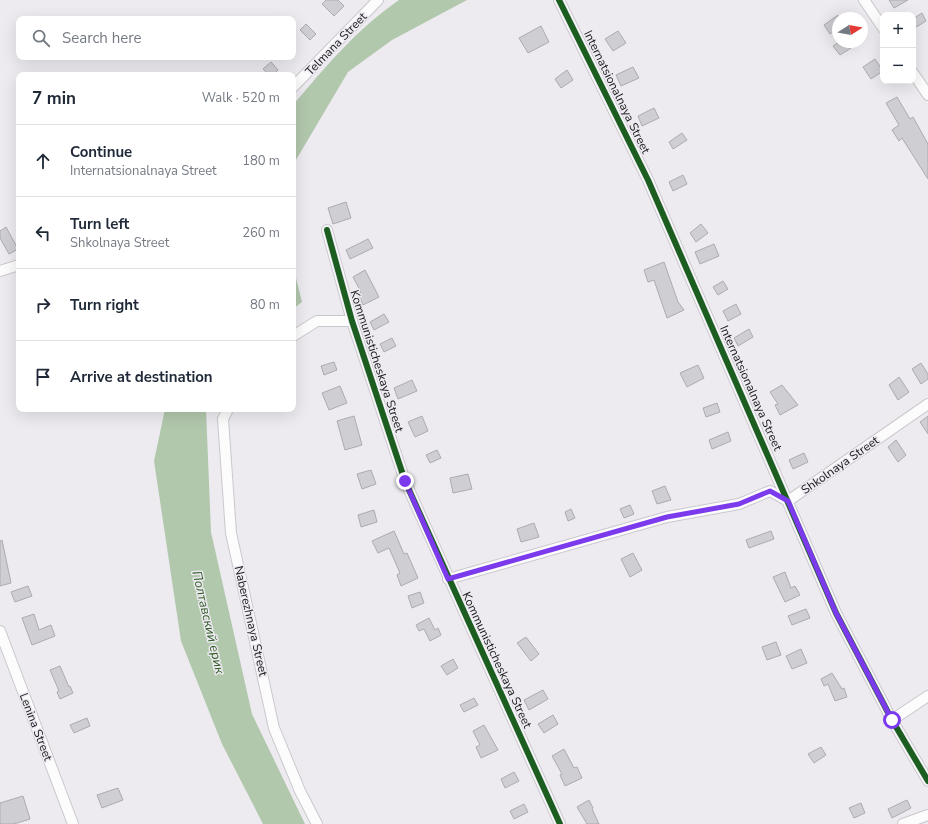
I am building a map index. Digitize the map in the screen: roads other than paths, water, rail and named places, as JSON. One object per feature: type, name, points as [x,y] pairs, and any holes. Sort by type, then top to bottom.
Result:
[{"type":"street","name":"Telmana Street","points":[[296,85],[378,0]]},
{"type":"street","name":"Internatsionalnaya Street","points":[[559,0],[648,180],[836,613],[892,720],[928,782]]},
{"type":"street","points":[[864,0],[880,24]]},
{"type":"street","points":[[916,77],[928,95]]},
{"type":"street","name":"Kommunisticheskaya Street","points":[[327,230],[352,321],[405,481],[560,824]]},
{"type":"street","points":[[0,271],[16,266]]},
{"type":"street","points":[[296,334],[317,321],[352,321]]},
{"type":"street","name":"Shkolnaya Street","points":[[448,579],[667,517],[739,504],[770,491],[788,501],[928,404]]},
{"type":"street","name":"Naberezhnaya Street","points":[[226,412],[223,419],[231,533],[274,728],[300,791],[317,824]]},
{"type":"street","name":"Lenina Street","points":[[0,631],[73,824]]},
{"type":"street","points":[[892,720],[928,696]]},
{"type":"street","points":[[903,824],[928,815]]},
{"type":"water","points":[[399,0],[467,0],[392,40],[348,72],[296,160],[296,102],[342,49],[383,12]]},
{"type":"water","points":[[296,278],[302,302],[296,307]]},
{"type":"water","name":"Полтавский ерик","points":[[164,412],[206,412],[211,532],[252,714],[305,824],[263,824],[222,744],[181,641],[154,461]]}]
